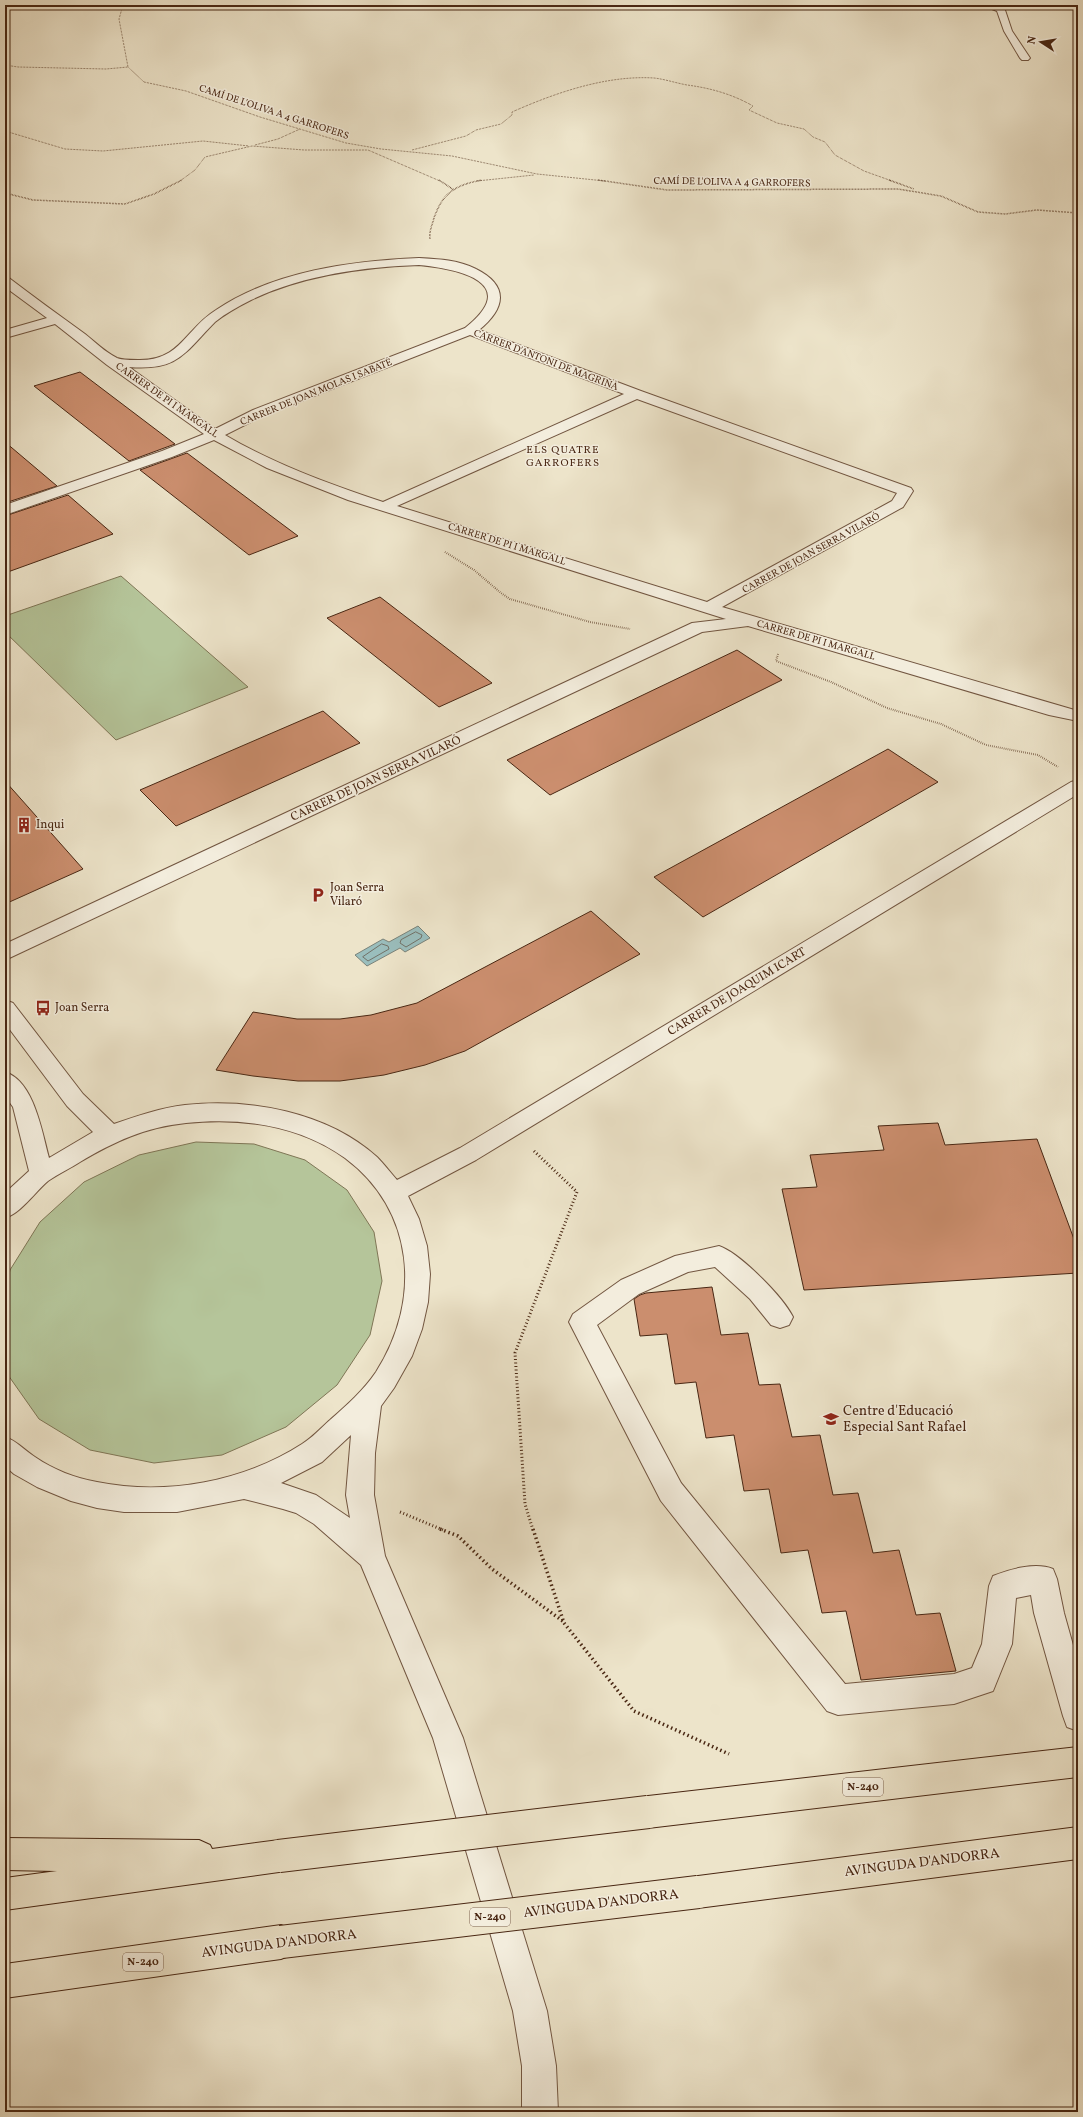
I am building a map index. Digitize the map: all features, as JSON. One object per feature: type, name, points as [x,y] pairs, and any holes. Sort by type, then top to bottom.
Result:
[{"type":"highway","name":"N-240","points":[[5,1894],[278,1856],[1078,1762]]},
{"type":"highway","name":"AVINGUDA D'ANDORRA","points":[[5,1981],[281,1942],[698,1892],[1078,1843]]},
{"type":"highway","points":[[5,1854],[278,1856]]},
{"type":"street","points":[[986,5],[1001,8],[1008,31],[1025,58]]},
{"type":"street","name":"CARRER D'ANTONI DE MAGRIÑÀ","points":[[112,362],[153,363],[168,360],[182,352],[211,318],[225,308],[279,285],[362,265],[421,262],[446,263],[466,268],[480,275],[489,283],[495,294],[496,301],[483,320],[470,332],[636,394],[906,491]]},
{"type":"street","name":"CARRER DE PI I MARGALL","points":[[5,281],[112,362],[213,435],[297,475],[386,506],[752,622],[1055,711],[1078,716]]},
{"type":"street","points":[[5,334],[56,320]]},
{"type":"street","name":"CARRER DE JOAN MOLAS I SABATÉ","points":[[5,510],[167,454],[213,435],[258,413],[470,332]]},
{"type":"street","points":[[386,506],[636,394]]},
{"type":"street","name":"CARRER DE JOAN SERRA VILARÓ","points":[[710,608],[898,504],[906,491]]},
{"type":"street","name":"CARRER DE JOAN SERRA VILARÓ","points":[[5,953],[698,627],[752,622]]},
{"type":"street","name":"CARRER DE PI I MARGALL","points":[[1055,711],[1078,728]]},
{"type":"street","name":"CARRER DE JOAQUIM ICART","points":[[393,1193],[468,1154],[1078,786]]},
{"type":"street","points":[[5,1008],[75,1100],[110,1134]]},
{"type":"street","points":[[5,1080],[24,1105],[41,1174]]},
{"type":"street","points":[[5,1208],[41,1174],[110,1134],[156,1119],[203,1112],[249,1113],[293,1122],[333,1138],[367,1162],[393,1193],[409,1223],[418,1257],[418,1294],[410,1331],[393,1368],[368,1404],[313,1452],[243,1486],[181,1500],[119,1500],[63,1486],[8,1456]]},
{"type":"street","points":[[780,1317],[759,1292],[719,1256],[684,1263],[630,1287],[582,1322],[671,1492],[838,1700],[954,1689],[982,1680],[997,1644],[1002,1586],[1043,1578],[1049,1613],[1078,1716]]},
{"type":"street","points":[[368,1404],[362,1453],[360,1495],[371,1556],[448,1738],[530,2011],[539,2066],[540,2112]]},
{"type":"street","points":[[243,1486],[305,1504],[325,1515],[351,1536],[371,1556]]},
{"type":"path","points":[[5,65],[16,69],[38,67],[109,70],[128,67],[119,19],[123,5]]},
{"type":"path","name":"CAMÍ DE L'OLIVA A 4 GARROFERS","points":[[128,67],[144,82],[186,91],[346,143],[452,156],[537,174],[585,178],[667,190],[898,189],[919,191],[941,196],[978,212],[1005,214],[1037,210],[1078,213]]},
{"type":"path","points":[[410,151],[466,136],[476,130],[501,124],[512,115],[512,112],[572,89],[632,78],[663,79],[670,82],[718,90],[743,99],[753,106],[749,110],[778,123],[804,129],[813,136],[825,142],[835,155],[864,171],[919,191]]},
{"type":"path","points":[[5,193],[33,200],[124,204],[154,194],[182,180],[195,170],[205,157],[278,139],[300,129]]},
{"type":"path","points":[[5,131],[66,149],[103,151],[203,141],[304,150],[368,150]]},
{"type":"path","points":[[361,146],[436,178],[454,190]]},
{"type":"path","points":[[421,262],[432,245],[428,232],[436,217],[439,205],[444,196],[472,181],[537,174]]},
{"type":"path","points":[[438,549],[470,567],[490,583],[498,593],[510,599],[590,622],[615,628],[636,630]]},
{"type":"path","points":[[779,648],[776,661],[831,682],[887,708],[941,724],[986,745],[1038,755],[1059,768]]},
{"type":"path","points":[[534,1151],[577,1192],[515,1353],[525,1504],[564,1623]]},
{"type":"path","points":[[400,1512],[458,1536],[492,1569],[564,1623],[634,1711],[729,1754]]},
{"type":"green space","points":[[121,576],[248,687],[116,740],[5,632],[5,616]]},
{"type":"green space","points":[[196,1142],[254,1144],[305,1160],[347,1190],[374,1232],[382,1281],[370,1335],[337,1385],[286,1427],[222,1455],[154,1463],[90,1450],[39,1419],[8,1375],[5,1359],[5,1292],[10,1270],[40,1222],[84,1182],[139,1155]]},
{"type":"water","points":[[418,926],[430,938],[405,952],[400,948],[367,966],[355,955],[383,939],[389,942]]},
{"type":"building","points":[[80,372],[175,444],[129,461],[34,386]]},
{"type":"building","points":[[5,442],[57,486],[5,503]]},
{"type":"building","points":[[187,453],[298,536],[249,555],[140,470]]},
{"type":"building","points":[[68,495],[113,534],[5,573],[5,516]]},
{"type":"building","points":[[380,597],[492,683],[439,707],[327,618]]},
{"type":"building","points":[[737,650],[782,680],[550,795],[507,760]]},
{"type":"building","points":[[323,711],[360,743],[176,826],[140,790]]},
{"type":"building","points":[[888,749],[938,782],[703,917],[654,877]]},
{"type":"building","name":"Inqui","points":[[5,781],[83,869],[5,904]]},
{"type":"building","points":[[591,911],[640,954],[465,1051],[425,1065],[384,1075],[340,1081],[298,1081],[216,1070],[253,1012],[297,1019],[340,1019],[371,1015],[417,1003]]},
{"type":"building","points":[[938,1123],[945,1145],[1037,1139],[1078,1250],[1078,1273],[804,1290],[782,1189],[817,1187],[810,1155],[884,1150],[878,1126]]},
{"type":"building","points":[[712,1287],[721,1335],[748,1333],[759,1385],[780,1384],[792,1437],[820,1435],[833,1495],[858,1493],[873,1553],[899,1550],[916,1615],[940,1613],[956,1671],[861,1680],[846,1611],[822,1613],[808,1550],[781,1553],[769,1489],[744,1491],[734,1435],[706,1438],[696,1382],[675,1384],[667,1334],[640,1336],[634,1299],[646,1293]]},
{"type":"place","name":"Inqui","points":[[24,825]]},
{"type":"place","name":"Joan Serra Vilaró","points":[[318,895]]},
{"type":"place","name":"Joan Serra","points":[[43,1008]]},
{"type":"place","name":"Centre d'Educació Especial Sant Rafael","points":[[831,1419]]},
{"type":"district","name":"ELS QUATRE GARROFERS","points":[[563,456]]}]
